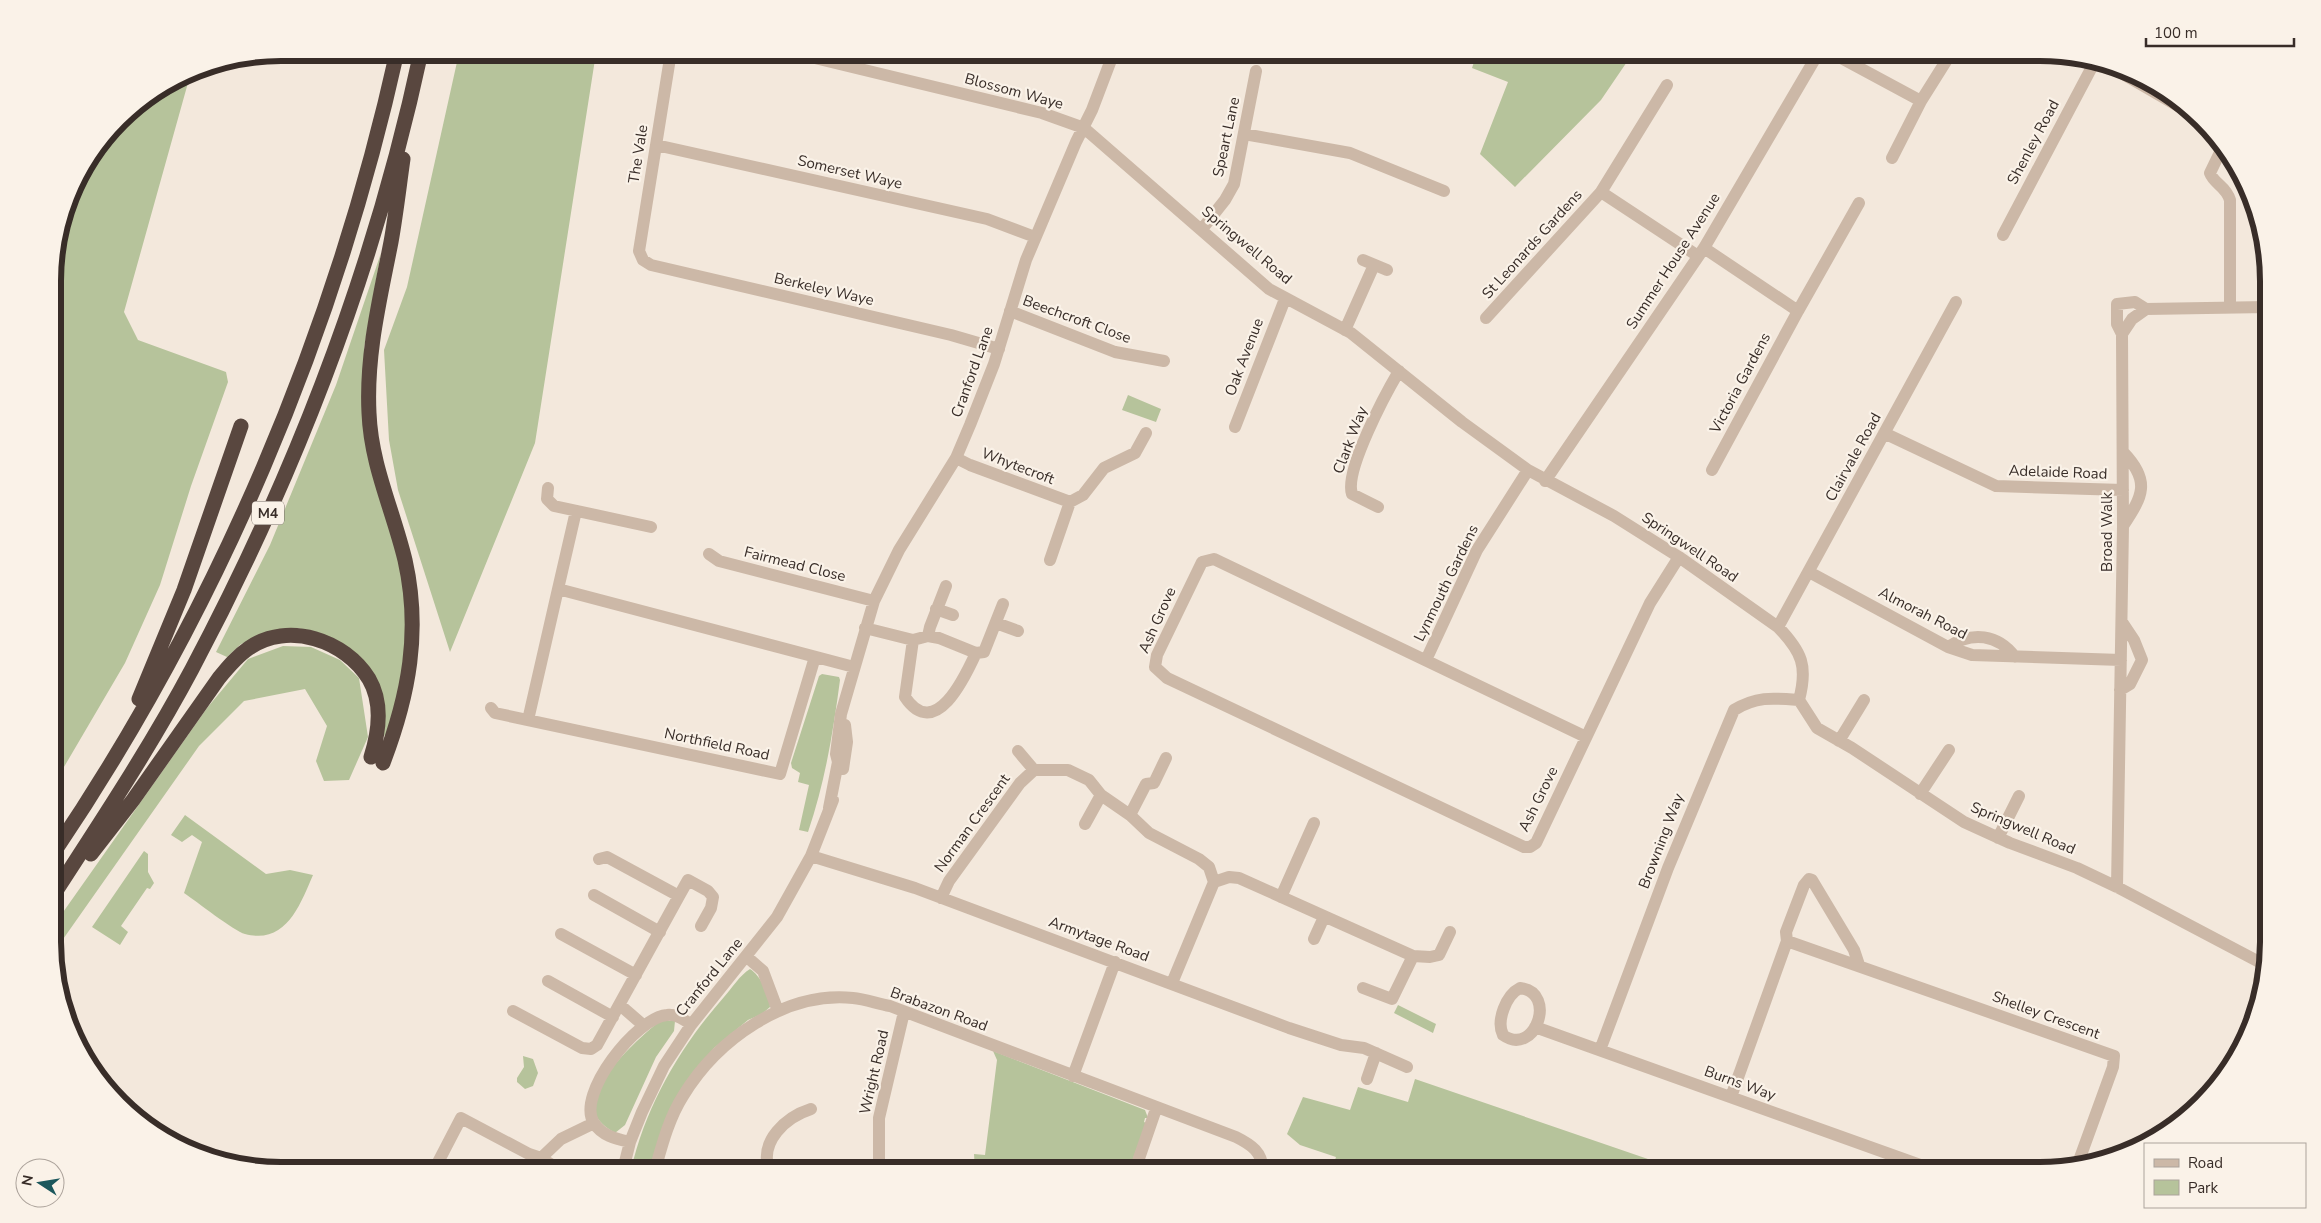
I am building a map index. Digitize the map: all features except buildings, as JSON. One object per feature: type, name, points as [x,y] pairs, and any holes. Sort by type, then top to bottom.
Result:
[{"type":"highway","name":"M4","points":[[61,841],[160,679],[212,580],[262,472],[331,288],[364,184],[395,61]]},
{"type":"highway","name":"M4","points":[[61,883],[119,794],[192,670],[238,578],[276,494],[350,307],[382,204],[411,99],[419,61]]},
{"type":"highway","points":[[61,893],[133,800],[219,678],[235,659],[250,647],[266,640],[284,636],[302,636],[334,646],[346,654],[369,679],[375,694],[379,714],[377,760],[408,687],[412,644],[411,595],[404,559],[376,468],[369,415],[368,375],[372,335],[391,240],[411,99]]},
{"type":"highway","name":"M4","points":[[116,753],[164,640],[200,547],[241,426]]},
{"type":"street","name":"The Vale","points":[[643,260],[639,251],[670,61]]},
{"type":"street","name":"Blossom Waye","points":[[827,61],[1042,113],[1084,128]]},
{"type":"street","name":"Cranford Lane","points":[[625,1162],[630,1142],[658,1078],[691,1025],[777,917],[811,856],[829,808],[838,762],[836,754],[841,714],[848,695],[864,628],[874,601],[899,550],[956,458],[999,349],[1036,237],[1076,142],[1084,128],[1110,61]]},
{"type":"street","name":"Summer House Avenue","points":[[1546,481],[1701,252],[1813,61]]},
{"type":"street","points":[[1847,61],[1921,101]]},
{"type":"street","points":[[1892,158],[1921,101],[1946,61]]},
{"type":"street","name":"Shenley Road","points":[[2003,234],[2092,67]]},
{"type":"street","name":"Speart Lane","points":[[1202,229],[1225,200],[1234,184],[1256,71]]},
{"type":"street","name":"St Leonards Gardens","points":[[1486,318],[1601,192],[1667,85]]},
{"type":"street","name":"Springwell Road","points":[[1084,128],[1269,289],[1345,330],[1462,422],[1528,470],[1614,516],[1680,557],[1778,627],[1791,640],[1801,656],[1804,680],[1799,700],[1816,728],[1839,740],[1964,822],[1998,838],[2077,868],[2259,960]]},
{"type":"street","points":[[1244,134],[1350,153],[1444,191]]},
{"type":"street","name":"Somerset Waye","points":[[656,145],[987,219],[1036,237]]},
{"type":"street","points":[[2219,154],[2210,173],[2212,178],[2225,188],[2230,200],[2230,307]]},
{"type":"street","name":"St Leonards Gardens","points":[[1601,192],[1701,252]]},
{"type":"street","name":"Victoria Gardens","points":[[1712,470],[1798,310],[1859,203]]},
{"type":"street","points":[[1701,252],[1798,310]]},
{"type":"street","name":"Berkeley Waye","points":[[643,260],[650,265],[942,333],[999,349]]},
{"type":"street","points":[[1345,330],[1369,262],[1387,270]]},
{"type":"street","name":"Oak Avenue","points":[[1235,427],[1285,299]]},
{"type":"street","name":"Clairvale Road","points":[[1778,627],[1956,302]]},
{"type":"street","name":"Broad Walk","points":[[2117,887],[2123,452],[2122,334],[2117,324],[2117,304],[2135,302],[2146,309]]},
{"type":"street","points":[[2122,334],[2132,319],[2146,309],[2260,307]]},
{"type":"street","name":"Beechcroft Close","points":[[1010,311],[1116,352],[1164,361]]},
{"type":"street","name":"Clark Way","points":[[1378,507],[1356,498],[1352,494],[1350,484],[1369,431],[1399,371]]},
{"type":"street","points":[[1050,560],[1070,502],[1083,495],[1104,468],[1134,453],[1146,433]]},
{"type":"street","name":"Adelaide Road","points":[[1884,433],[1996,486],[2123,490]]},
{"type":"street","points":[[2123,452],[2136,466],[2142,488],[2139,503],[2123,526]]},
{"type":"street","name":"Whytecroft","points":[[956,458],[1070,502]]},
{"type":"street","name":"Lynmouth Gardens","points":[[1426,660],[1477,550],[1528,470]]},
{"type":"street","points":[[548,488],[547,499],[551,504],[651,528]]},
{"type":"street","points":[[528,720],[576,511]]},
{"type":"street","name":"Fairmead Close","points":[[709,554],[719,561],[874,601]]},
{"type":"street","name":"Ash Grove","points":[[1586,737],[1214,558],[1202,562],[1158,655],[1155,667],[1167,678],[1524,846],[1530,847],[1536,843],[1650,603],[1680,557]]},
{"type":"street","name":"Almorah Road","points":[[1809,572],[1948,647],[1972,655],[2015,658],[2121,660]]},
{"type":"street","points":[[928,636],[936,609],[946,586]]},
{"type":"street","points":[[558,589],[854,667]]},
{"type":"street","points":[[864,628],[913,640],[928,636],[939,638],[976,653],[984,652],[1004,604]]},
{"type":"street","points":[[936,609],[953,615]]},
{"type":"street","points":[[2120,690],[2130,684],[2142,660],[2134,640],[2122,622]]},
{"type":"street","points":[[996,623],[1018,631]]},
{"type":"street","points":[[1948,647],[1967,638],[1983,637],[1998,640],[2008,648],[2015,658]]},
{"type":"street","points":[[913,640],[906,697],[911,706],[926,712],[934,713],[943,707],[965,677],[976,653]]},
{"type":"street","name":"Northfield Road","points":[[491,708],[495,713],[780,774],[815,656]]},
{"type":"street","name":"Browning Way","points":[[1600,1050],[1668,868],[1734,710],[1746,703],[1759,699],[1799,700]]},
{"type":"street","points":[[1839,740],[1864,700]]},
{"type":"street","points":[[1920,794],[1949,750]]},
{"type":"street","name":"Norman Crescent","points":[[941,898],[949,881],[1020,783],[1034,770],[1018,751]]},
{"type":"street","points":[[1130,815],[1146,784],[1154,783],[1166,758]]},
{"type":"street","points":[[1034,770],[1068,770],[1089,780],[1101,795],[1130,815],[1149,833],[1209,867],[1214,882],[1172,983]]},
{"type":"street","points":[[1086,824],[1101,795]]},
{"type":"street","points":[[1998,838],[2020,796]]},
{"type":"street","points":[[1281,897],[1314,823]]},
{"type":"street","name":"Armytage Road","points":[[811,856],[915,888],[1289,1028],[1341,1045],[1364,1048],[1408,1067]]},
{"type":"street","points":[[600,859],[607,857],[679,896]]},
{"type":"street","points":[[1214,882],[1229,877],[1239,878],[1413,956],[1430,957],[1439,955],[1450,932]]},
{"type":"street","points":[[1731,1097],[1787,941],[1786,932],[1804,885],[1809,879],[1812,880],[1854,950],[1859,965]]},
{"type":"street","points":[[513,1011],[582,1048],[591,1049],[597,1045],[688,880],[708,891],[713,897],[711,908],[701,926]]},
{"type":"street","points":[[594,895],[660,932]]},
{"type":"street","points":[[1314,939],[1324,917]]},
{"type":"street","points":[[561,934],[636,974]]},
{"type":"street","name":"Shelley Crescent","points":[[1787,941],[2114,1056],[2114,1067],[2080,1158]]},
{"type":"street","points":[[1363,988],[1392,999],[1413,956]]},
{"type":"street","points":[[747,957],[763,971],[778,1011]]},
{"type":"street","points":[[1073,1076],[1115,962]]},
{"type":"street","points":[[548,982],[613,1017]]},
{"type":"street","name":"Brabazon Road","points":[[657,1162],[664,1136],[683,1096],[706,1065],[734,1038],[778,1011],[813,1000],[853,998],[904,1012],[1249,1143],[1261,1155],[1262,1162]]},
{"type":"street","points":[[620,1004],[643,1025]]},
{"type":"street","name":"Wright Road","points":[[879,1162],[879,1118],[904,1012]]},
{"type":"street","points":[[630,1142],[606,1134],[594,1123],[590,1107],[594,1089],[619,1051],[643,1025],[666,1014],[691,1025]]},
{"type":"street","name":"Burns Way","points":[[1535,1027],[1912,1162]]},
{"type":"street","points":[[1366,1079],[1376,1053]]},
{"type":"street","points":[[766,1162],[767,1150],[778,1130],[794,1115],[811,1109]]},
{"type":"street","points":[[1138,1162],[1156,1109]]},
{"type":"street","points":[[438,1162],[461,1118],[547,1162]]},
{"type":"street","points":[[541,1158],[561,1138],[594,1123]]},
{"type":"green space","points":[[457,61],[595,61],[535,443],[450,652],[398,490],[389,440],[384,350],[407,287]]},
{"type":"green space","points":[[1474,61],[1628,61],[1601,100],[1515,187],[1480,154],[1508,82],[1472,68]]},
{"type":"green space","points":[[188,82],[124,312],[138,340],[226,372],[228,382],[191,486],[160,585],[125,663],[61,772],[61,281],[65,238],[84,184],[107,147],[147,107]]},
{"type":"green space","points":[[381,253],[364,348],[388,522],[403,579],[407,639],[399,696],[388,737],[383,735],[382,700],[326,636],[298,628],[268,633],[241,644],[227,657],[216,652],[270,545],[336,385]]},
{"type":"green space","points":[[1128,395],[1161,409],[1156,422],[1122,410]]},
{"type":"green space","points":[[283,646],[311,647],[340,660],[359,678],[368,737],[349,780],[324,781],[316,761],[327,726],[305,689],[244,701],[199,746],[61,942],[61,915],[207,708],[248,659]]},
{"type":"green space","points":[[822,674],[839,677],[840,680],[828,757],[808,832],[799,830],[809,785],[798,782],[800,773],[792,768],[791,763],[819,676]]},
{"type":"green space","points":[[185,815],[266,874],[290,870],[313,875],[297,910],[290,920],[271,934],[259,936],[245,934],[224,922],[184,893],[202,842],[192,835],[182,842],[171,835]]},
{"type":"green space","points":[[144,851],[148,854],[148,872],[154,883],[150,889],[147,888],[121,926],[128,932],[120,945],[92,927]]},
{"type":"green space","points":[[750,969],[754,972],[764,986],[770,1007],[762,1014],[748,1020],[714,1048],[678,1094],[653,1162],[633,1162],[637,1146],[655,1100],[679,1057],[708,1016]]},
{"type":"green space","points":[[1398,1005],[1436,1024],[1433,1033],[1394,1013]]},
{"type":"green space","points":[[661,1020],[675,1021],[674,1031],[656,1057],[625,1125],[615,1133],[603,1124],[596,1115],[596,1099],[600,1087],[618,1061]]},
{"type":"green space","points":[[993,1051],[1145,1110],[1148,1118],[1145,1118],[1144,1122],[1146,1123],[1132,1162],[974,1162],[974,1154],[985,1155],[997,1060]]},
{"type":"green space","points":[[523,1056],[533,1059],[538,1073],[533,1086],[525,1089],[517,1082],[517,1078],[524,1067]]},
{"type":"green space","points":[[1415,1079],[1657,1162],[1334,1162],[1336,1157],[1300,1145],[1287,1134],[1303,1097],[1350,1110],[1358,1087],[1408,1102]]}]
